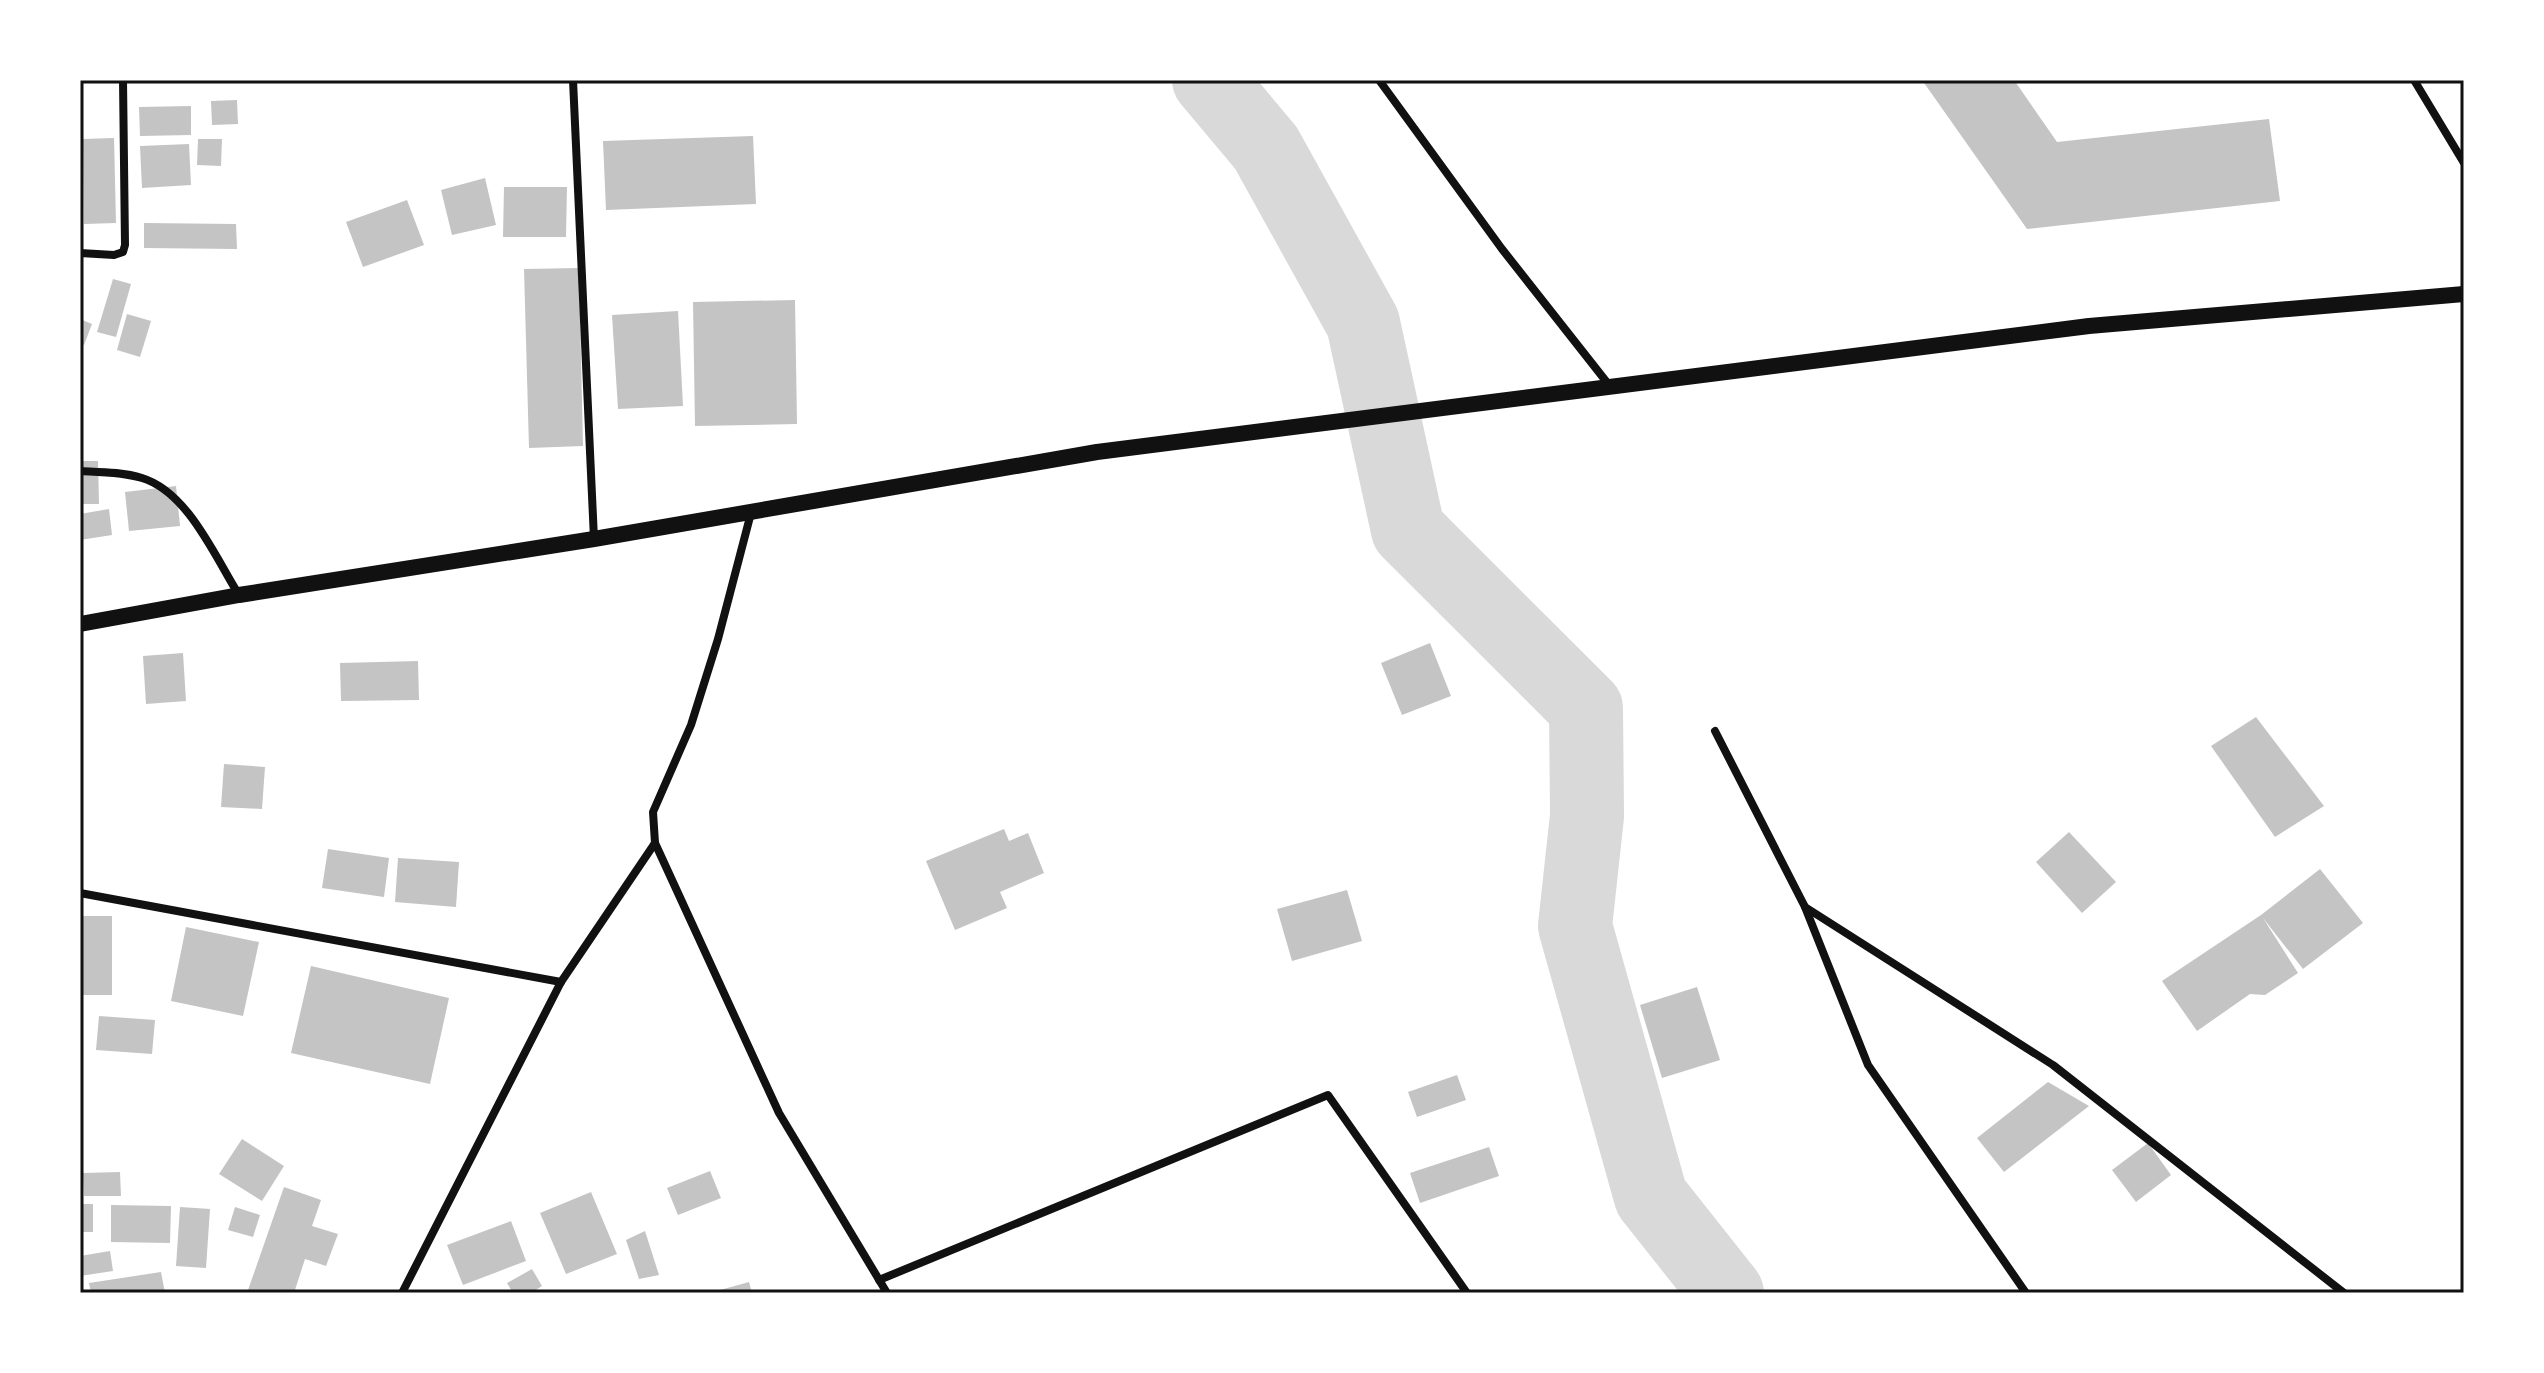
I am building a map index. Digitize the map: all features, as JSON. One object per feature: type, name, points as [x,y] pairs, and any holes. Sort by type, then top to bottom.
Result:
[{"type":"main road","points":[[80,624],[1097,452],[2089,326],[2464,294]]},
{"type":"street","points":[[80,253],[114,255],[123,252],[125,245],[123,80]]},
{"type":"street","points":[[573,80],[594,539]]},
{"type":"street","points":[[1379,80],[1502,249],[1609,385]]},
{"type":"street","points":[[2414,80],[2464,163]]},
{"type":"street","points":[[80,471],[142,478],[170,492],[192,518],[239,595]]},
{"type":"street","points":[[752,510],[718,639],[691,725],[653,812],[655,843],[779,1113],[887,1293]]},
{"type":"street","points":[[1715,731],[1805,907],[1868,1065],[2026,1293]]},
{"type":"street","points":[[402,1293],[561,982],[655,843]]},
{"type":"street","points":[[80,893],[561,982]]},
{"type":"street","points":[[1805,907],[2053,1065],[2344,1293]]},
{"type":"street","points":[[879,1280],[1328,1095],[1467,1293]]},
{"type":"building","points":[[1922,80],[2014,80],[2057,142],[2269,119],[2280,201],[2027,229]]},
{"type":"building","points":[[237,100],[238,124],[212,125],[211,101]]},
{"type":"building","points":[[191,106],[191,135],[140,136],[139,107]]},
{"type":"building","points":[[753,136],[756,204],[606,210],[603,141]]},
{"type":"building","points":[[114,138],[116,223],[84,224],[83,139]]},
{"type":"building","points":[[198,139],[222,139],[221,166],[197,165]]},
{"type":"building","points":[[189,144],[191,185],[142,188],[140,146]]},
{"type":"building","points":[[485,178],[496,225],[452,235],[441,190]]},
{"type":"building","points":[[504,187],[567,187],[566,237],[503,237]]},
{"type":"building","points":[[407,200],[424,245],[363,267],[346,222]]},
{"type":"building","points":[[144,223],[236,224],[237,249],[144,248]]},
{"type":"building","points":[[579,268],[583,446],[529,448],[524,269]]},
{"type":"building","points":[[113,279],[131,284],[116,337],[97,332]]},
{"type":"building","points":[[795,300],[797,424],[695,426],[693,302]]},
{"type":"building","points":[[678,311],[683,406],[618,409],[612,315]]},
{"type":"building","points":[[127,314],[151,321],[140,357],[117,350]]},
{"type":"building","points":[[80,319],[92,324],[84,345],[80,344]]},
{"type":"building","points":[[80,461],[98,461],[99,504],[80,504]]},
{"type":"building","points":[[176,486],[180,526],[129,531],[125,492]]},
{"type":"building","points":[[109,509],[112,535],[80,540],[80,514]]},
{"type":"building","points":[[1430,643],[1451,696],[1402,715],[1381,663]]},
{"type":"building","points":[[183,653],[186,701],[146,704],[143,656]]},
{"type":"building","points":[[418,661],[419,700],[341,701],[340,663]]},
{"type":"building","points":[[2256,717],[2324,806],[2275,837],[2211,746]]},
{"type":"building","points":[[224,764],[265,767],[262,809],[221,807]]},
{"type":"building","points":[[1004,829],[1009,841],[1028,833],[1044,873],[1000,892],[1007,908],[955,930],[926,861]]},
{"type":"building","points":[[2069,832],[2116,882],[2082,913],[2036,862]]},
{"type":"building","points":[[328,849],[389,858],[384,897],[322,888]]},
{"type":"building","points":[[398,858],[459,862],[456,907],[395,902]]},
{"type":"building","points":[[2320,869],[2363,923],[2303,969],[2263,918],[2298,973],[2265,995],[2250,994],[2197,1031],[2162,981],[2261,915]]},
{"type":"building","points":[[1347,890],[1362,941],[1292,961],[1277,909]]},
{"type":"building","points":[[80,916],[112,916],[112,995],[80,995]]},
{"type":"building","points":[[186,927],[259,942],[243,1016],[171,1001]]},
{"type":"building","points":[[311,966],[449,998],[430,1084],[291,1053]]},
{"type":"building","points":[[1697,987],[1720,1060],[1662,1078],[1640,1005]]},
{"type":"building","points":[[99,1016],[155,1020],[152,1054],[96,1050]]},
{"type":"building","points":[[1457,1075],[1466,1100],[1417,1117],[1408,1092]]},
{"type":"building","points":[[2048,1082],[2089,1106],[2004,1172],[1977,1138]]},
{"type":"building","points":[[242,1139],[284,1166],[262,1201],[219,1174]]},
{"type":"building","points":[[2148,1143],[2171,1175],[2136,1202],[2112,1170]]},
{"type":"building","points":[[1489,1147],[1499,1176],[1420,1203],[1410,1173]]},
{"type":"building","points":[[710,1171],[721,1198],[678,1215],[667,1188]]},
{"type":"building","points":[[120,1172],[121,1196],[84,1196],[83,1173]]},
{"type":"building","points":[[284,1187],[321,1200],[312,1226],[338,1234],[326,1266],[305,1259],[294,1293],[247,1293]]},
{"type":"building","points":[[591,1192],[617,1254],[566,1274],[540,1213]]},
{"type":"building","points":[[80,1204],[93,1204],[93,1232],[80,1232]]},
{"type":"building","points":[[111,1205],[171,1206],[170,1243],[111,1242]]},
{"type":"building","points":[[180,1207],[210,1209],[206,1268],[176,1266]]},
{"type":"building","points":[[235,1207],[260,1215],[253,1237],[228,1230]]},
{"type":"building","points":[[511,1221],[526,1261],[463,1285],[447,1245]]},
{"type":"building","points":[[645,1231],[659,1275],[639,1279],[626,1240]]},
{"type":"building","points":[[110,1251],[113,1271],[80,1276],[80,1256]]},
{"type":"building","points":[[532,1269],[542,1286],[531,1293],[513,1293],[507,1283]]},
{"type":"building","points":[[161,1272],[165,1293],[91,1293],[89,1283]]},
{"type":"building","points":[[749,1282],[752,1293],[713,1293],[713,1292]]},
{"type":"waterway","points":[[1209,80],[1266,148],[1363,323],[1408,530],[1586,708],[1587,816],[1575,926],[1651,1197],[1727,1293]]}]
